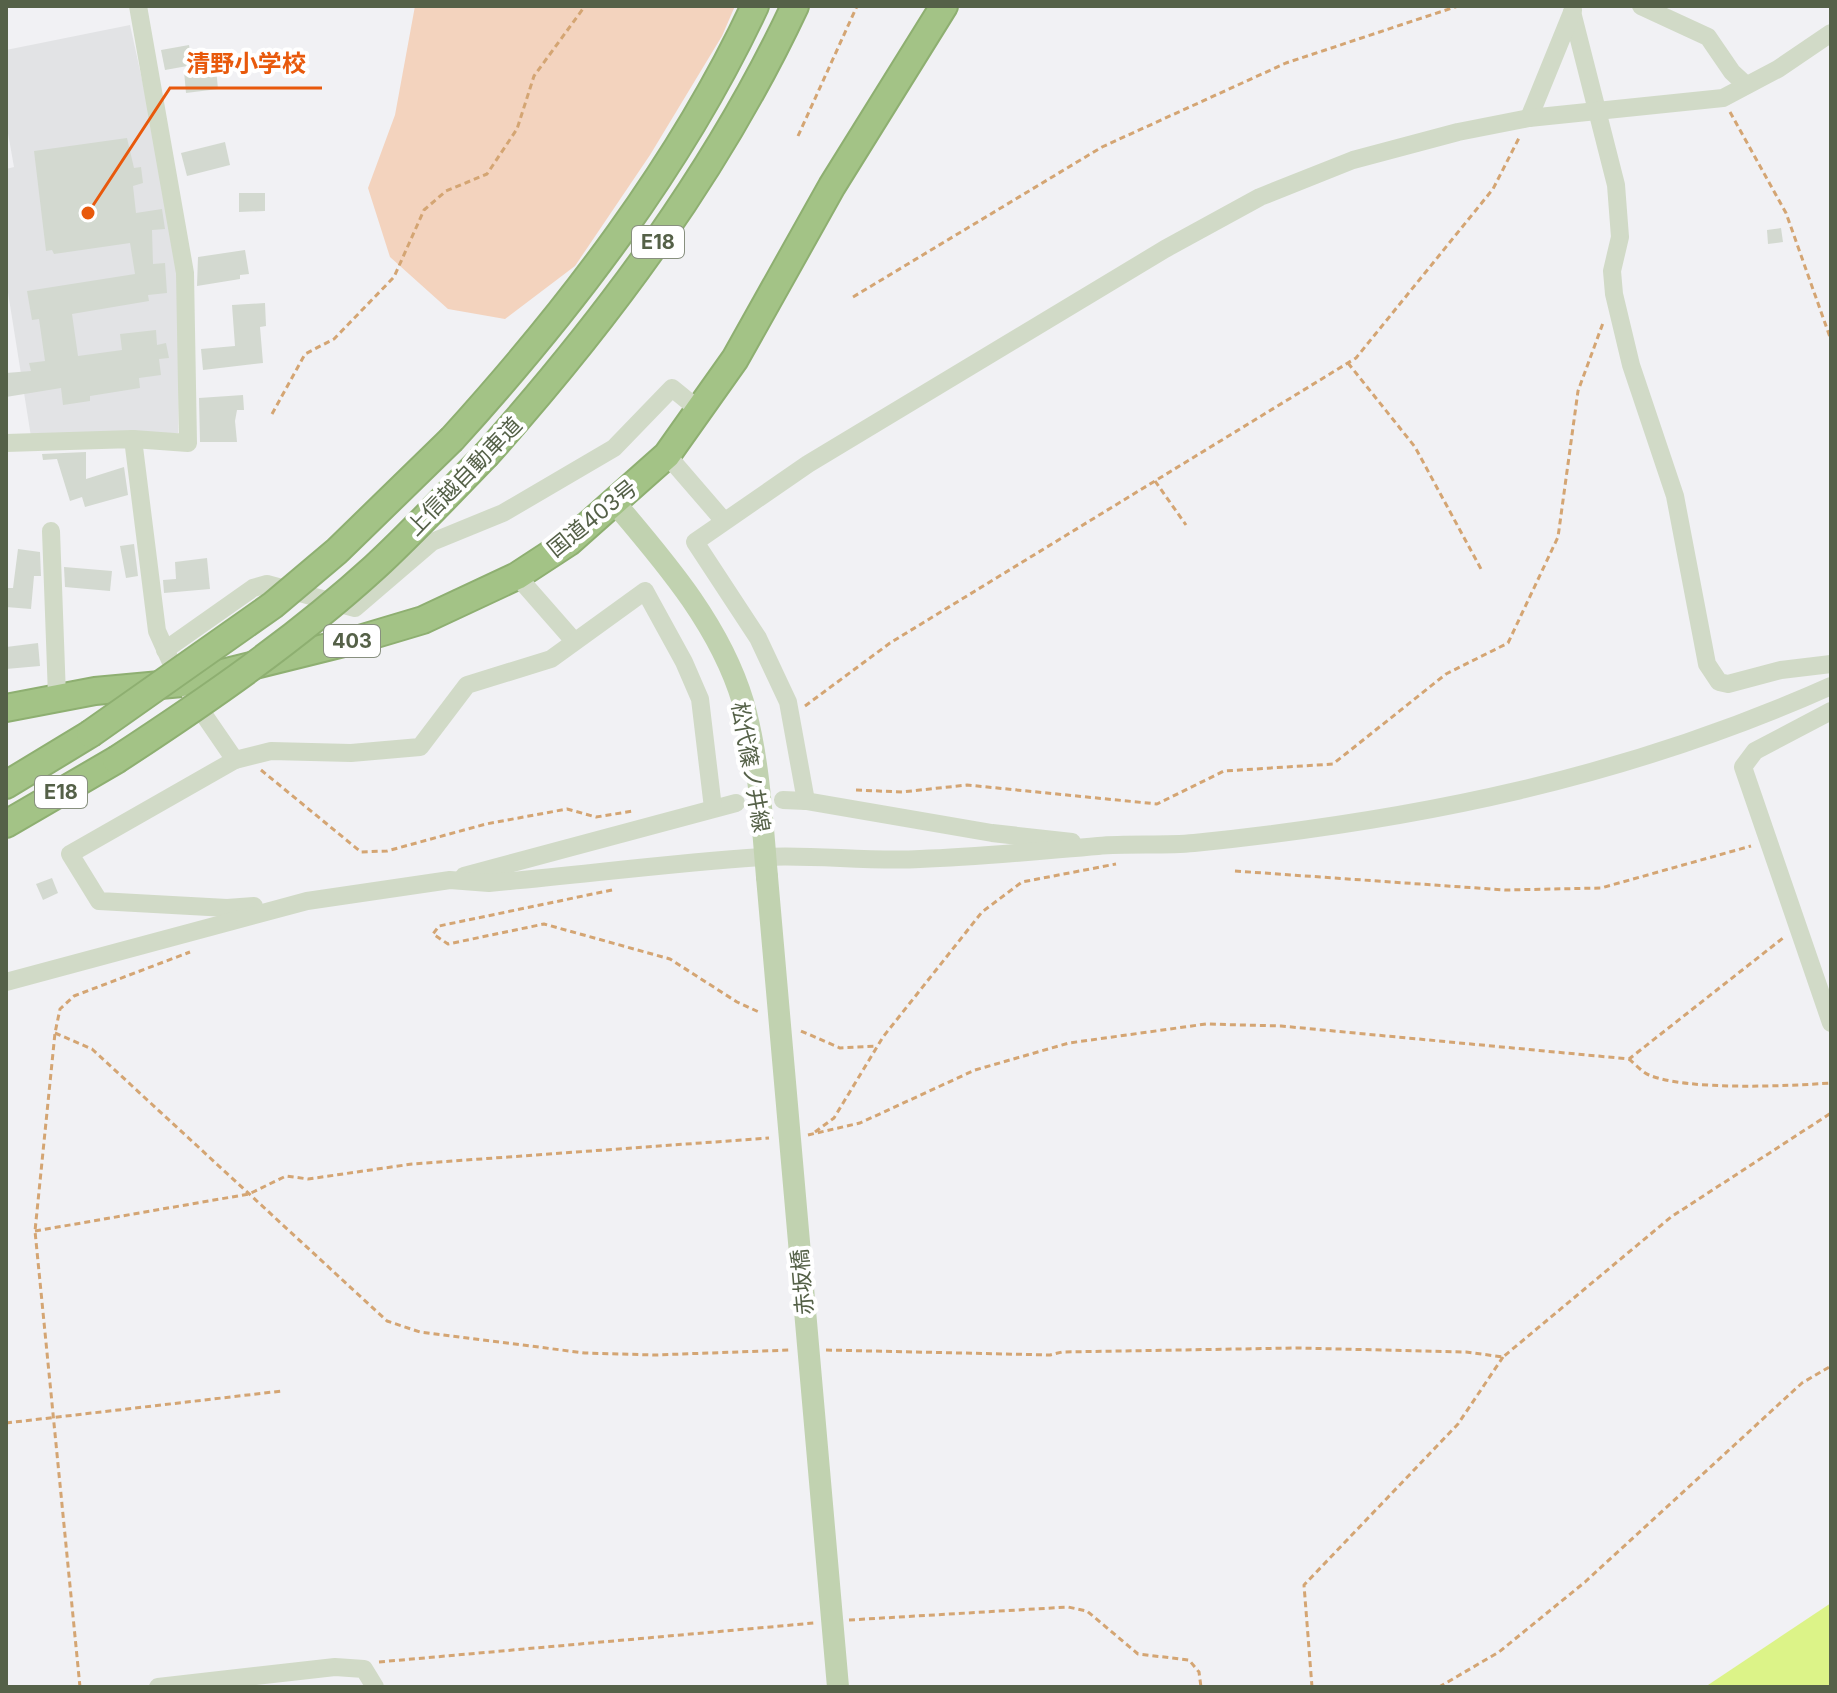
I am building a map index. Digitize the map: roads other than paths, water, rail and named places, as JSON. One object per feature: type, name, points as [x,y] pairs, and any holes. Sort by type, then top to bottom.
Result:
[{"type":"highway","name":"上信越自動車道","points":[[6,785],[90,734],[273,605],[337,551],[452,439],[510,375],[613,243],[709,93],[755,6]]},
{"type":"highway","name":"上信越自動車道","points":[[6,824],[116,760],[245,674],[375,567],[487,454],[592,331],[649,255],[742,107],[795,6]]},
{"type":"highway","name":"国道403号","points":[[6,708],[57,696],[182,683],[423,620],[517,576],[569,542],[667,455],[735,359],[832,186],[944,6]]},
{"type":"main road","name":"松代篠ノ井線","points":[[615,503],[669,566],[717,640],[743,702],[759,789],[766,867]]},
{"type":"main road","name":"赤坂橋","points":[[766,867],[838,1687]]},
{"type":"street","points":[[6,443],[133,439],[188,443],[185,273],[138,6]]},
{"type":"street","points":[[1641,6],[1708,37],[1732,72],[1746,85]]},
{"type":"street","points":[[1573,9],[1600,109],[1616,185],[1620,237],[1612,271],[1614,294],[1631,365],[1675,496],[1711,673],[1719,682],[1728,684],[1781,670],[1831,664]]},
{"type":"street","points":[[1529,118],[1573,9]]},
{"type":"street","points":[[806,801],[788,702],[758,638],[695,542],[834,448],[1165,249],[1260,197],[1353,160],[1458,132],[1529,118],[1723,98],[1778,69],[1831,33]]},
{"type":"street","points":[[165,650],[253,588],[267,584],[355,608],[432,542],[503,513],[614,448],[672,388],[699,410]]},
{"type":"street","points":[[133,439],[154,616],[165,650],[182,683],[240,758]]},
{"type":"street","points":[[667,455],[724,521]]},
{"type":"street","points":[[51,531],[57,696]]},
{"type":"street","points":[[517,576],[574,641]]},
{"type":"street","points":[[713,808],[700,699],[684,662],[645,591],[551,659],[467,685],[420,747],[351,753],[271,751],[240,758],[70,854],[99,901],[227,908],[307,901],[450,880],[736,803]]},
{"type":"street","points":[[450,880],[489,883],[1030,854],[1100,845],[1189,843],[1330,827],[1534,790],[1600,772],[1762,717],[1831,686]]},
{"type":"street","points":[[1831,711],[1755,751],[1745,760],[1743,774],[1831,1023]]},
{"type":"street","points":[[783,800],[806,801],[992,833],[1100,845]]},
{"type":"street","points":[[6,982],[307,901]]},
{"type":"street","points":[[158,1687],[335,1667],[364,1669],[375,1687]]},
{"type":"place","name":"清野小学校","points":[[88,213]]}]
